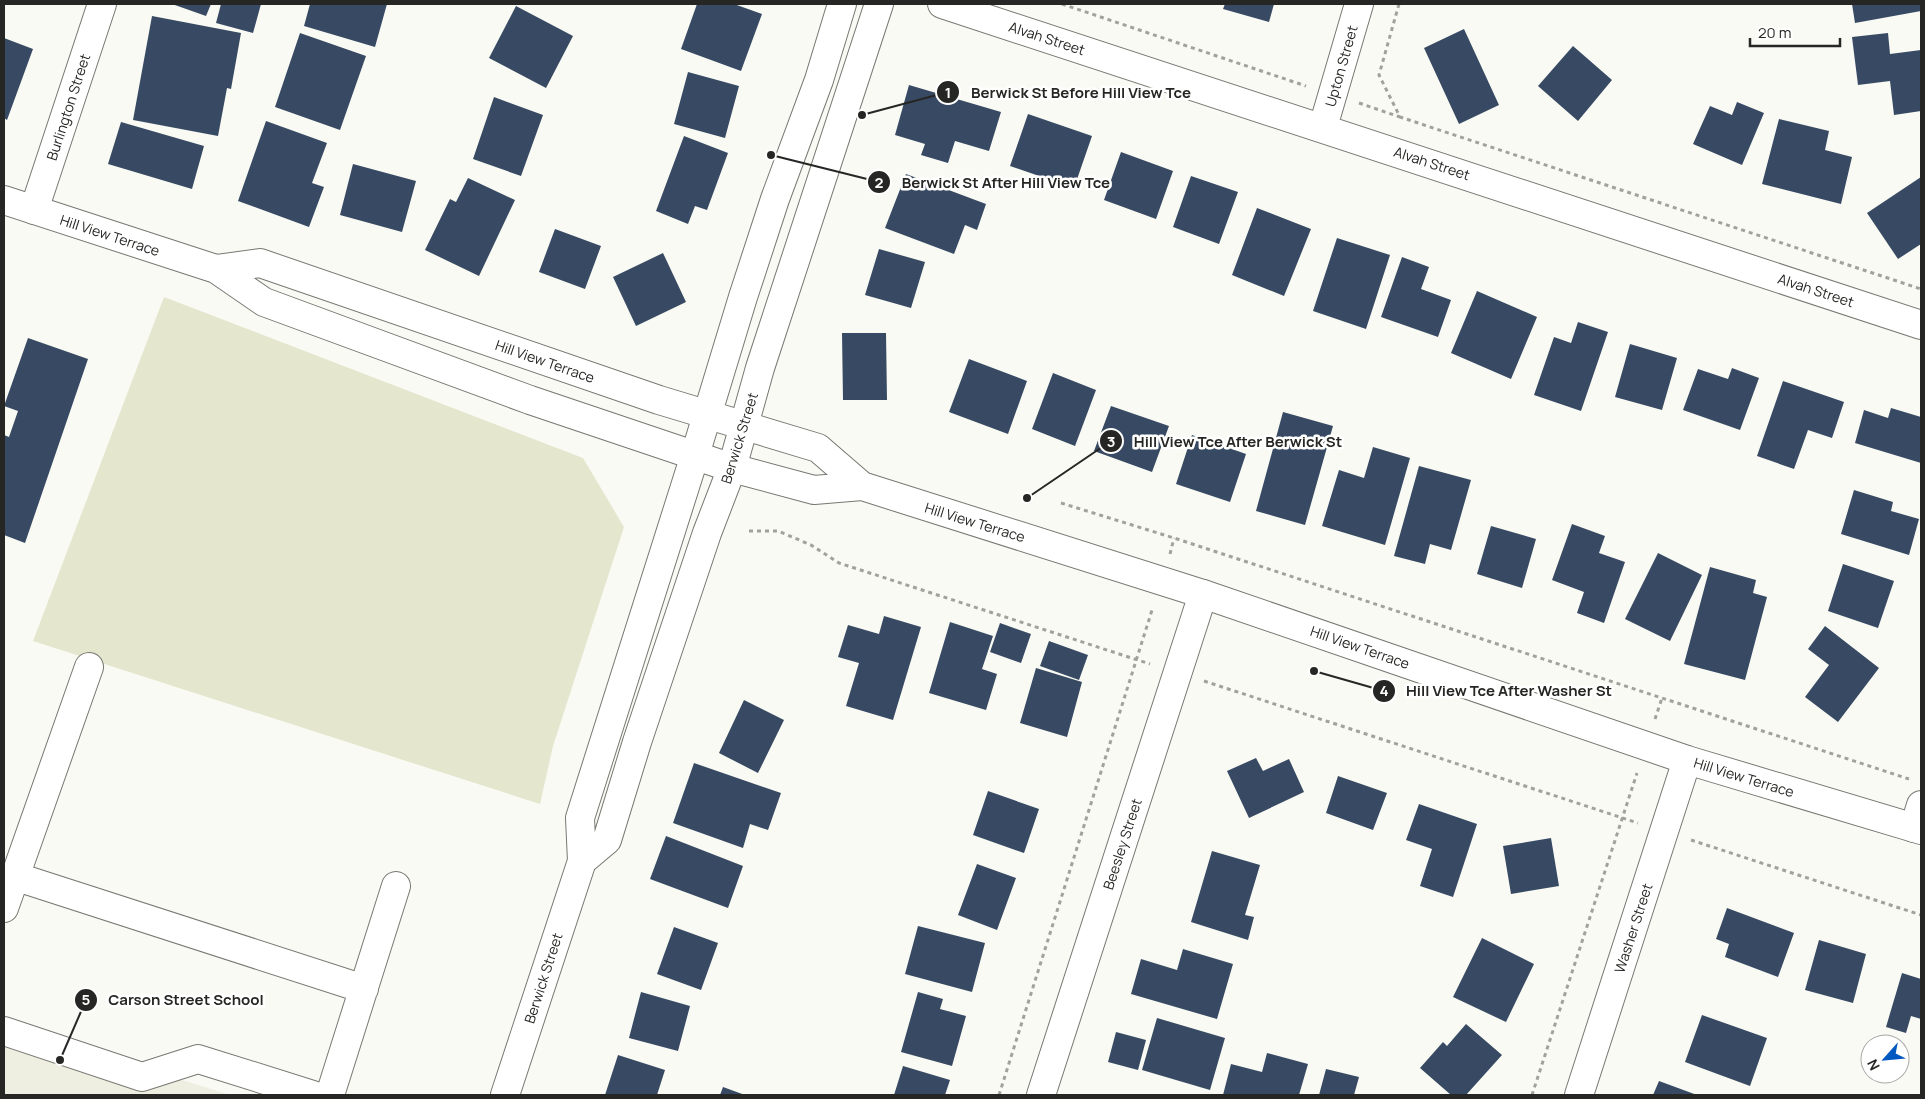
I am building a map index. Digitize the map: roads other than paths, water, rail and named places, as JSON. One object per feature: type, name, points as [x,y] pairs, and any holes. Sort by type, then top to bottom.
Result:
[{"type":"main road","name":"Burlington Street","points":[[34,210],[102,4]]},
{"type":"main road","name":"Berwick Street","points":[[505,1095],[582,861],[580,818],[749,279],[775,199],[819,80],[842,4]]},
{"type":"main road","name":"Berwick Street","points":[[582,861],[607,840],[637,742],[700,552],[732,468],[760,368],[880,4]]},
{"type":"main road","name":"Alvah Street","points":[[942,4],[1323,127],[1921,325]]},
{"type":"main road","name":"Upton Street","points":[[1323,127],[1359,4]]},
{"type":"main road","name":"Hill View Terrace","points":[[4,200],[216,269],[264,302],[530,400],[732,468],[814,490],[862,486],[1162,580],[1687,760],[1920,823]]},
{"type":"main road","name":"Hill View Terrace","points":[[216,269],[260,263],[707,415],[818,448],[862,486]]},
{"type":"main road","name":"Beesley Street","points":[[1041,1095],[1203,594]]},
{"type":"main road","points":[[4,908],[89,667]]},
{"type":"main road","name":"Washer Street","points":[[1579,1095],[1687,760]]},
{"type":"main road","points":[[14,876],[364,989]]},
{"type":"main road","points":[[330,1095],[396,886]]},
{"type":"main road","points":[[4,1031],[142,1077],[198,1058],[313,1095]]},
{"type":"place","name":"Berwick St Before Hill View Tce","points":[[862,115]]},
{"type":"place","name":"Berwick St After Hill View Tce","points":[[771,155]]},
{"type":"place","name":"Hill View Tce After Berwick St","points":[[1027,498]]},
{"type":"place","name":"Hill View Tce After Washer St","points":[[1314,671]]},
{"type":"place","name":"Carson Street School","points":[[60,1060]]}]
